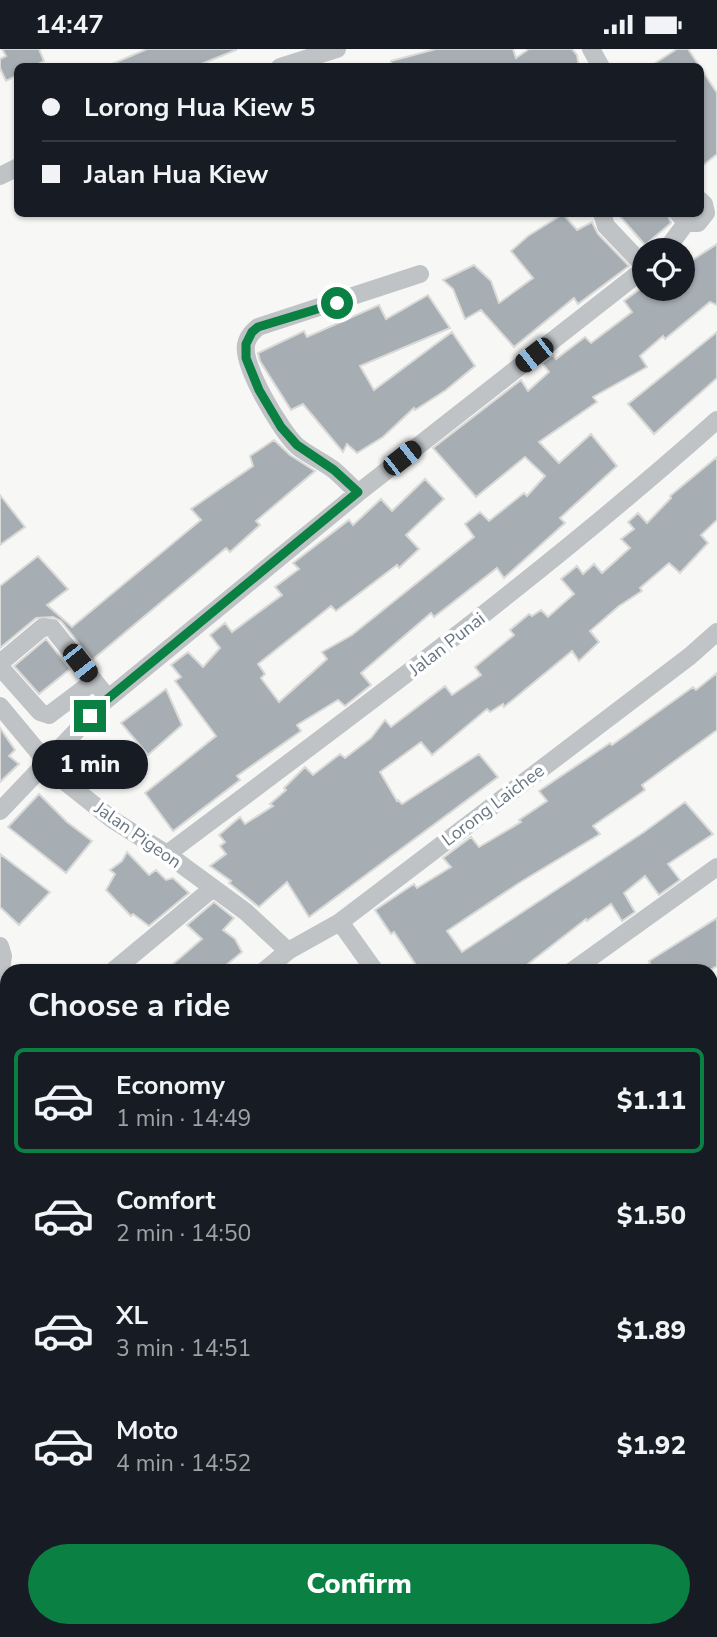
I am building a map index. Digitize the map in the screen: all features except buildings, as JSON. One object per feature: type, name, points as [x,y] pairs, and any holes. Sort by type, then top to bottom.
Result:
[{"type":"street","points":[[293,63],[337,49]]},
{"type":"street","points":[[603,217],[606,226],[632,254]]},
{"type":"street","points":[[677,238],[696,217]]},
{"type":"street","points":[[358,492],[334,470],[297,445],[281,427],[259,390],[246,358],[246,344],[258,327],[420,274]]},
{"type":"street","points":[[0,811],[108,698],[358,492],[632,276]]},
{"type":"street","name":"Jalan Punai","points":[[167,854],[435,655],[648,482],[717,420]]},
{"type":"street","points":[[94,681],[49,716],[40,712],[0,665],[43,627],[52,628],[108,698]]},
{"type":"street","name":"Lorong Laichee","points":[[272,964],[288,951],[340,922],[679,664],[717,632]]},
{"type":"street","name":"Jalan Pigeon","points":[[0,706],[59,777],[113,820],[167,854],[246,912],[288,951]]},
{"type":"street","points":[[582,964],[717,867]]},
{"type":"street","points":[[121,964],[213,888]]},
{"type":"street","points":[[340,922],[370,964]]},
{"type":"street","points":[[0,946],[2,964]]},
{"type":"route","points":[[90,716],[358,492],[334,470],[297,445],[281,427],[259,390],[246,358],[248,337],[258,327],[337,303]]}]
